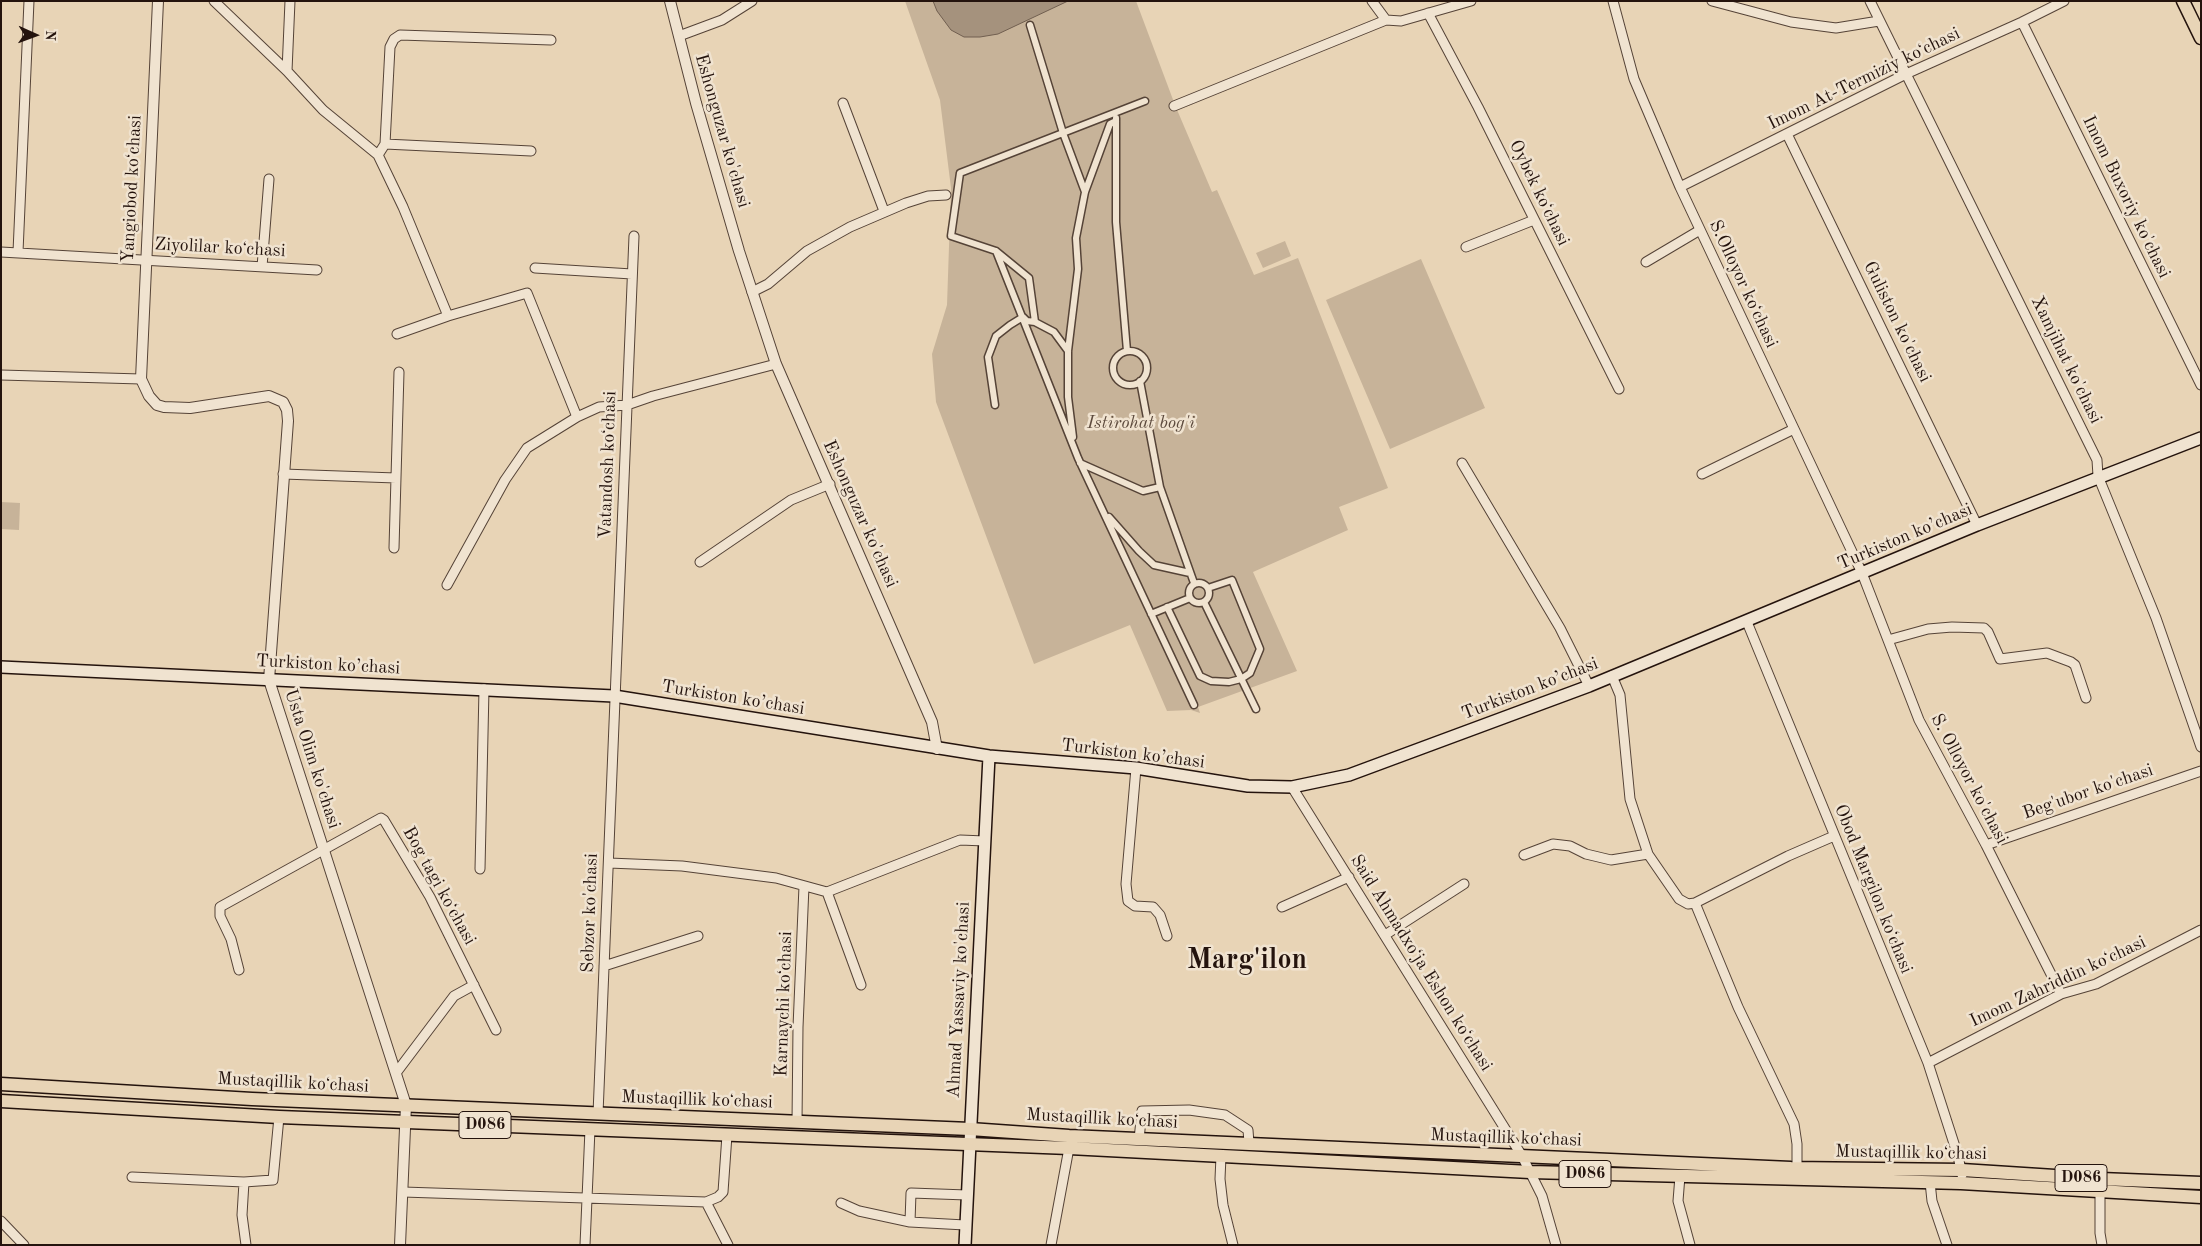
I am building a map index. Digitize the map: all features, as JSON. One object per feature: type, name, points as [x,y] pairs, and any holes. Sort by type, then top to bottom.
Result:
[{"type":"main road","points":[[2183,1],[2201,38]]},
{"type":"main road","name":"Turkiston ko’chasi","points":[[1,667],[614,696],[989,756],[1136,768],[1248,786],[1292,787],[1348,775],[1589,686],[1977,525],[2098,476],[2201,438]]},
{"type":"main road","name":"Ahmad Yassaviy ko'chasi","points":[[964,1245],[989,756]]},
{"type":"main road","name":"Mustaqillik koʻchasi","points":[[1,1084],[406,1105],[970,1129],[1139,1139],[1961,1177],[2201,1183]]},
{"type":"main road","name":"Mustaqillik koʻchasi","points":[[1,1100],[279,1117],[1069,1148],[1530,1172],[1930,1182],[1961,1177],[2100,1191],[2201,1197]]},
{"type":"street","points":[[18,252],[29,1]]},
{"type":"street","name":"Yangiobod koʻchasi","points":[[141,379],[158,1]]},
{"type":"street","points":[[214,1],[287,71],[323,110],[378,155],[403,207],[448,316]]},
{"type":"street","points":[[287,71],[290,1]]},
{"type":"street","name":"Eshonguzar ko'chasi","points":[[670,1],[738,251],[776,364],[830,484],[932,722],[937,749]]},
{"type":"street","name":"Eshonguzar ko'chasi","points":[[679,36],[722,20],[752,1]]},
{"type":"street","points":[[1372,1],[1386,20]]},
{"type":"street","points":[[1174,106],[1386,20],[1401,21],[1471,1]]},
{"type":"street","name":"S.Olloyor koʻchasi","points":[[1613,1],[1634,79],[1680,187],[1862,574]]},
{"type":"street","points":[[1712,1],[1791,22],[1836,28],[1879,21]]},
{"type":"street","name":"Xamjihat ko'chasi","points":[[1870,1],[2097,460],[2098,476],[2156,618],[2201,747]]},
{"type":"street","name":"Imom At-Termiziy koʻchasi","points":[[1680,187],[1906,74],[2064,1]]},
{"type":"street","name":"Oybek koʻchasi","points":[[1428,13],[1478,107],[1619,390]]},
{"type":"street","name":"Imom Buxoriy ko'chasi","points":[[2022,22],[2201,385]]},
{"type":"street","points":[[1030,25],[1063,133],[1085,192]]},
{"type":"street","points":[[378,155],[385,144],[390,46],[394,39],[400,36],[551,40]]},
{"type":"street","points":[[1035,322],[1029,278],[1001,257],[996,250],[951,236],[960,173],[1145,101]]},
{"type":"street","points":[[843,103],[884,211]]},
{"type":"street","points":[[1117,112],[1116,222],[1127,350]]},
{"type":"street","points":[[1077,459],[1068,397],[1068,351],[1078,269],[1076,238],[1085,192],[1110,124],[1116,121]]},
{"type":"street","name":"Guliston ko'chasi","points":[[1787,134],[1977,525]]},
{"type":"street","points":[[385,144],[531,151]]},
{"type":"street","points":[[262,267],[270,179]]},
{"type":"street","points":[[752,292],[768,284],[807,251],[821,242],[884,211],[928,196],[946,195]]},
{"type":"street","points":[[1466,247],[1534,220]]},
{"type":"street","points":[[1646,262],[1700,230]]},
{"type":"street","name":"Vatandosh koʻchasi","points":[[614,714],[634,236]]},
{"type":"street","points":[[996,250],[1077,459],[1103,510],[1194,705]]},
{"type":"street","name":"Ziyolilar koʻchasi","points":[[1,252],[317,270]]},
{"type":"street","points":[[535,268],[632,274]]},
{"type":"street","points":[[396,334],[448,316],[528,294],[577,417]]},
{"type":"street","points":[[1023,317],[1027,321],[1035,322],[1054,332],[1068,351]]},
{"type":"street","points":[[995,405],[988,357],[996,336],[1023,317]]},
{"type":"street","points":[[1127,350],[1135,351],[1142,355],[1146,362],[1148,369],[1146,377],[1140,383],[1140,381],[1125,385],[1118,381],[1114,375],[1112,367],[1115,359],[1127,350]]},
{"type":"street","points":[[447,585],[505,480],[527,448],[577,417],[599,407],[627,405],[653,396],[776,364]]},
{"type":"street","points":[[394,548],[399,372]]},
{"type":"street","points":[[1,375],[141,379]]},
{"type":"street","name":"Usta Olim ko'chasi","points":[[141,379],[149,396],[157,405],[164,407],[190,408],[269,396],[283,402],[287,410],[288,422],[269,680],[406,1105],[400,1245]]},
{"type":"street","points":[[1140,381],[1160,487],[1194,583]]},
{"type":"street","points":[[1702,474],[1794,429]]},
{"type":"street","points":[[1077,459],[1143,491],[1160,487]]},
{"type":"street","points":[[1462,463],[1560,628],[1589,686]]},
{"type":"street","points":[[283,474],[396,478]]},
{"type":"street","points":[[700,562],[791,500],[830,484]]},
{"type":"street","points":[[1103,510],[1139,551],[1154,564],[1190,573]]},
{"type":"street","name":"S. Olloyor ko'chasi","points":[[1862,574],[1919,720],[1986,844],[2061,994]]},
{"type":"street","points":[[1167,607],[1200,676],[1212,681],[1229,682],[1241,679],[1250,673],[1260,650],[1232,580],[1208,588]]},
{"type":"street","points":[[1201,582],[1208,588],[1209,597],[1204,602],[1197,603],[1190,598],[1189,588],[1194,583],[1201,582]]},
{"type":"street","points":[[1151,614],[1190,598]]},
{"type":"street","points":[[1204,602],[1256,709]]},
{"type":"street","name":"Obod Margilon koʻchasi","points":[[1747,622],[1928,1063],[1961,1177]]},
{"type":"street","points":[[1888,640],[1928,629],[1952,627],[1984,628],[1988,632],[2000,659],[2047,653],[2071,662],[2075,665],[2086,698]]},
{"type":"street","points":[[1612,676],[1620,695],[1630,799],[1648,854],[1679,899],[1688,904],[1695,903],[1788,856],[1834,836]]},
{"type":"street","points":[[480,869],[484,689]]},
{"type":"street","name":"Sebzor ko'chasi","points":[[598,1114],[614,714]]},
{"type":"street","points":[[1136,768],[1126,884],[1128,901],[1135,906],[1152,907],[1160,915],[1167,936]]},
{"type":"street","name":"Beg'ubor ko'chasi","points":[[1986,844],[2201,771]]},
{"type":"street","name":"Said Ahmadxoʻja Eshon koʻchasi","points":[[1292,787],[1522,1156],[1542,1196],[1556,1245]]},
{"type":"street","name":"Bog tagi koʻchasi","points":[[239,970],[231,939],[220,916],[220,907],[378,818],[384,820],[430,897],[496,1030]]},
{"type":"street","points":[[609,863],[682,866],[776,878],[827,892],[960,840],[985,841]]},
{"type":"street","points":[[1524,855],[1553,844],[1570,846],[1586,854],[1611,860],[1648,854]]},
{"type":"street","points":[[1282,907],[1349,877]]},
{"type":"street","points":[[1385,935],[1464,884]]},
{"type":"street","name":"Karnaychi koʻchasi","points":[[797,1122],[798,1027],[804,886]]},
{"type":"street","points":[[827,892],[862,985]]},
{"type":"street","points":[[1695,903],[1738,1007],[1794,1124],[1797,1144],[1797,1168]]},
{"type":"street","name":"Imom Zahriddin koʻchasi","points":[[1928,1063],[2061,994],[2096,984],[2201,930]]},
{"type":"street","points":[[604,966],[698,936]]},
{"type":"street","points":[[396,1073],[454,996],[474,985]]},
{"type":"street","points":[[1139,1139],[1142,1111],[1189,1110],[1225,1115],[1248,1130],[1249,1144]]},
{"type":"street","points":[[132,1177],[244,1182],[274,1180],[279,1117]]},
{"type":"street","points":[[585,1245],[590,1129]]},
{"type":"street","points":[[403,1192],[706,1202],[718,1197],[723,1192],[727,1135]]},
{"type":"street","points":[[1051,1245],[1069,1148]]},
{"type":"street","points":[[1222,1156],[1220,1179],[1222,1205],[1233,1245]]},
{"type":"street","points":[[1680,1176],[1678,1201],[1690,1245]]},
{"type":"street","points":[[244,1182],[242,1215],[246,1245]]},
{"type":"street","points":[[1930,1182],[1932,1201],[1947,1245]]},
{"type":"street","points":[[2100,1191],[2100,1233],[2102,1245]]},
{"type":"street","points":[[910,1222],[911,1193],[967,1195]]},
{"type":"street","points":[[706,1202],[728,1245]]},
{"type":"street","points":[[841,1203],[859,1212],[910,1222],[966,1225]]},
{"type":"street","points":[[1,1221],[24,1245]]},
{"type":"green space","name":"Istirohat bog'i","points":[[905,1],[1136,1],[1175,105],[1212,192],[1217,190],[1254,275],[1298,258],[1388,488],[1339,507],[1348,530],[1253,572],[1297,671],[1198,707],[1200,713],[1191,710],[1167,711],[1130,625],[1034,664],[936,402],[932,354],[947,305],[951,188],[940,100]]},
{"type":"green space","points":[[1285,241],[1291,256],[1263,268],[1256,253]]},
{"type":"green space","points":[[1421,259],[1485,408],[1390,449],[1326,300]]},
{"type":"green space","points":[[1,502],[20,503],[19,530],[1,529]]},
{"type":"shaded area","points":[[933,1],[1068,1],[998,34],[964,37],[951,30],[937,11]]},
{"type":"district","name":"Marg'ilon","points":[[1247,961]]}]
